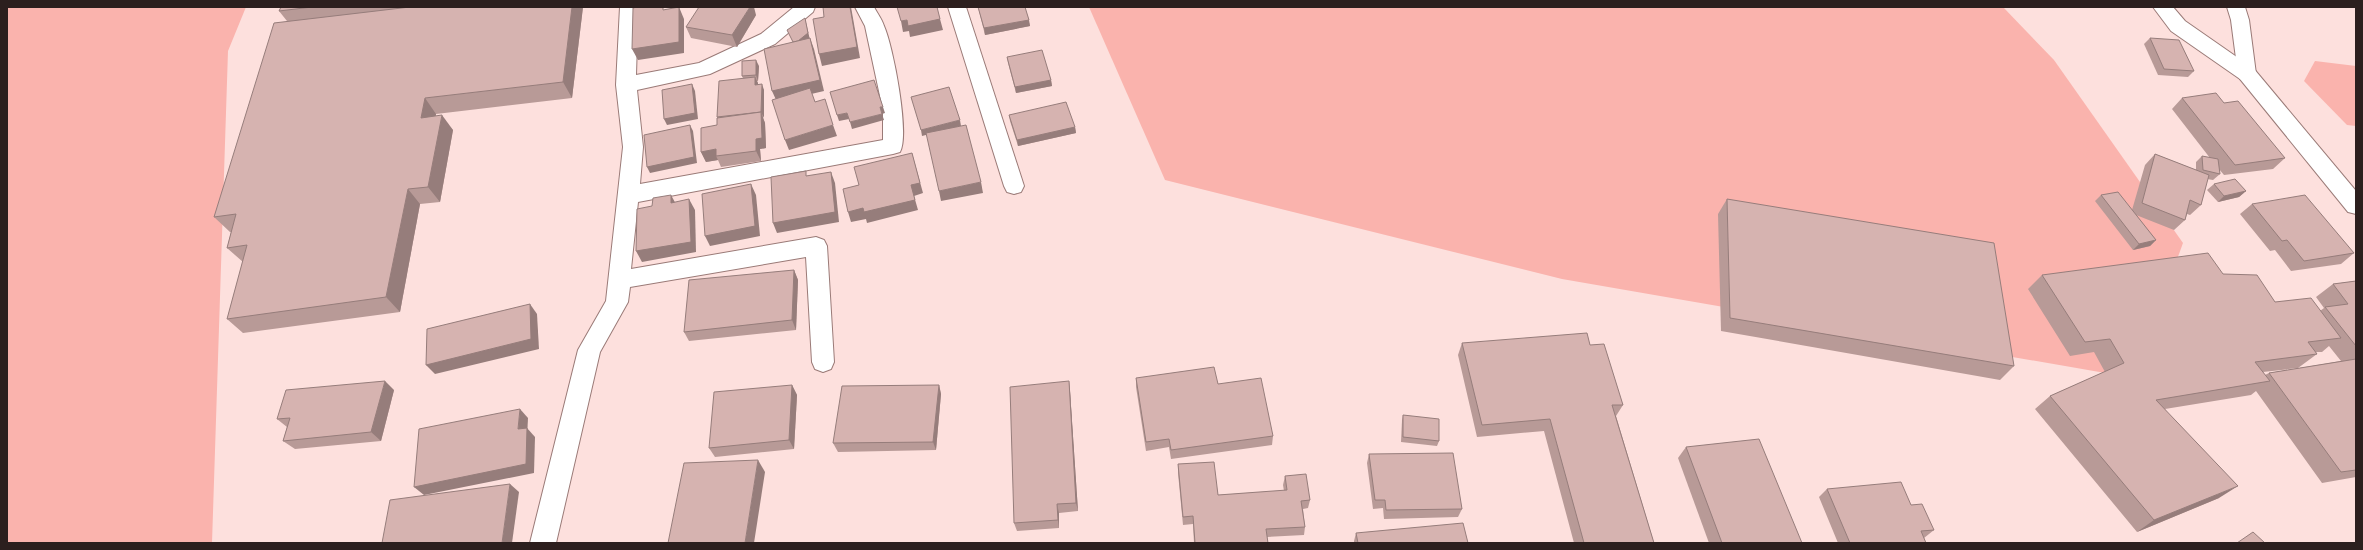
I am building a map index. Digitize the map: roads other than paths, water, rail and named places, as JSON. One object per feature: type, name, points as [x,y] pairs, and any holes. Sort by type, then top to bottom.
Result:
[{"type":"street","points":[[543,543],[589,350],[617,302],[633,147],[626,85],[629,7]]},
{"type":"street","points":[[626,85],[703,69],[768,39],[806,7]]},
{"type":"street","points":[[628,195],[893,146],[891,102],[875,26],[864,7]]},
{"type":"street","points":[[957,7],[1014,186]]},
{"type":"street","points":[[2162,7],[2178,26],[2246,74],[2356,206]]},
{"type":"street","points":[[619,280],[816,246],[823,362]]},
{"type":"lane","points":[[2236,7],[2240,20],[2246,74]]}]
